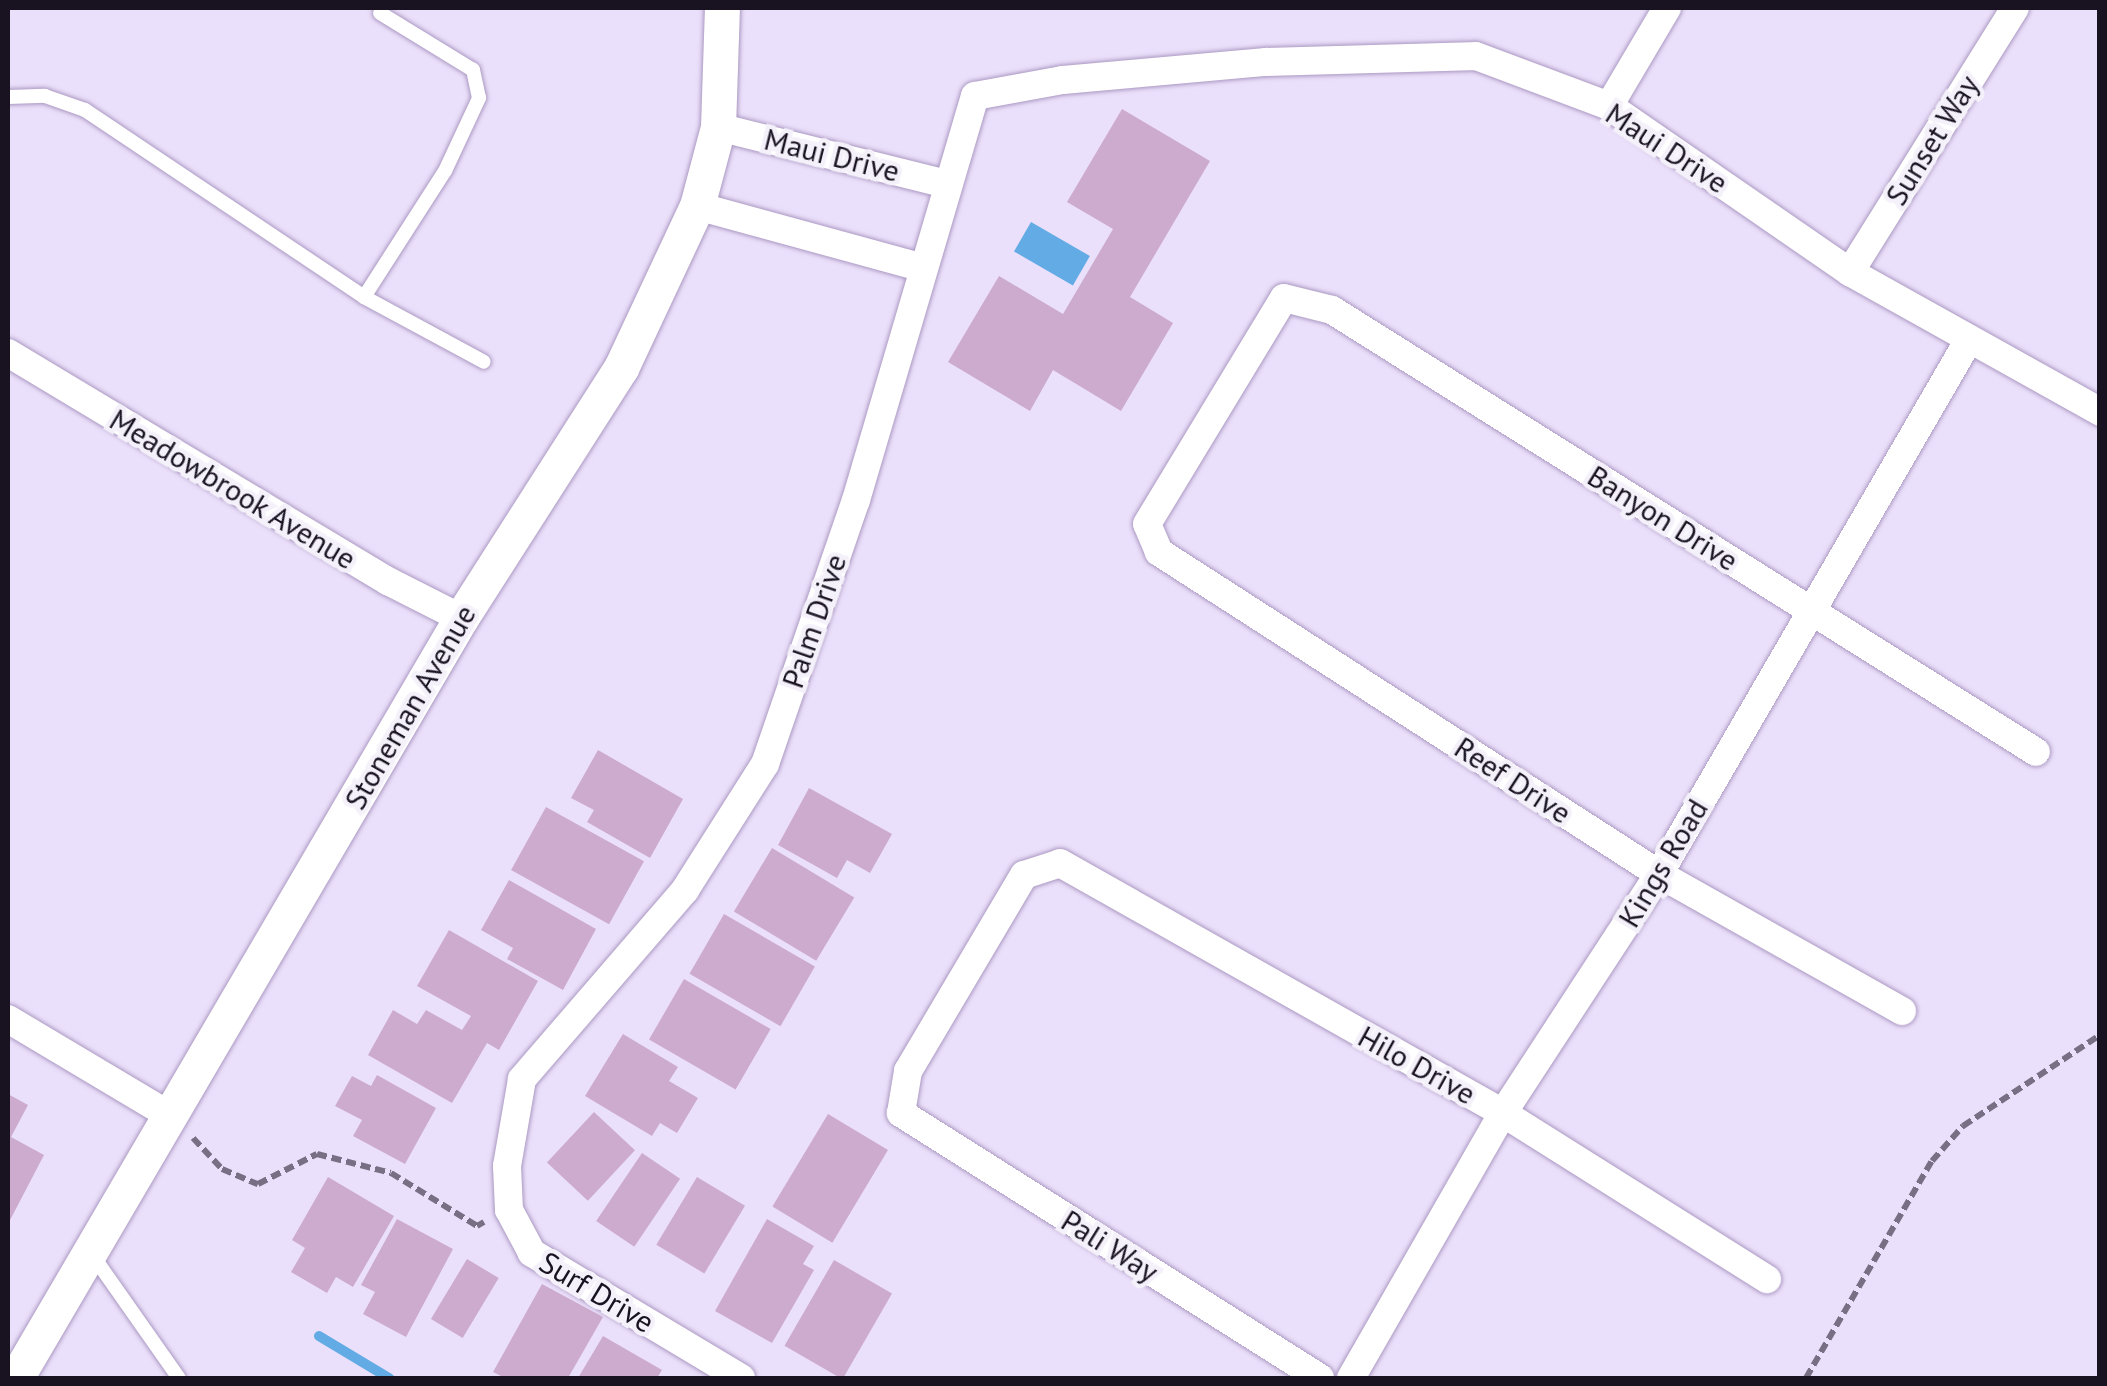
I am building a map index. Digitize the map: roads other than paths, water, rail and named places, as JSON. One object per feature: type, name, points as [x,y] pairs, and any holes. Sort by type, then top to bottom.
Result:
[{"type":"street","name":"Stoneman Avenue","points":[[16,1378],[462,618],[621,368],[696,206],[718,126],[722,8]]},
{"type":"street","points":[[1609,106],[1667,8]]},
{"type":"street","name":"Sunset Way","points":[[1850,272],[2015,8]]},
{"type":"street","name":"Maui Drive","points":[[1063,80],[1266,62],[1476,56],[1609,106],[1850,272],[1967,343],[2100,412]]},
{"type":"street","name":"Palm Drive","points":[[507,1166],[522,1079],[686,890],[764,764],[856,500],[975,96],[1063,80]]},
{"type":"street","name":"Maui Drive","points":[[718,126],[946,184]]},
{"type":"street","points":[[696,206],[923,268]]},
{"type":"street","name":"Reef Drive","points":[[1284,298],[1147,524],[1159,552],[1659,874],[1902,1011]]},
{"type":"street","name":"Banyon Drive","points":[[1284,298],[1332,310],[2036,752]]},
{"type":"street","name":"Kings Road","points":[[1351,1378],[1503,1114],[1659,874],[1967,343]]},
{"type":"street","name":"Meadowbrook Avenue","points":[[8,353],[388,582],[462,618]]},
{"type":"street","name":"Pali Way","points":[[1060,863],[1024,876],[908,1071],[901,1113],[1320,1378]]},
{"type":"street","name":"Hilo Drive","points":[[1060,863],[1503,1114],[1767,1279]]},
{"type":"street","points":[[8,1020],[171,1116]]},
{"type":"street","name":"Surf Drive","points":[[507,1166],[509,1210],[532,1253],[741,1378]]},
{"type":"lane","points":[[364,297],[445,171],[479,98],[473,70],[380,13]]},
{"type":"lane","points":[[8,97],[45,96],[85,110],[364,297],[484,362]]},
{"type":"lane","points":[[91,1253],[179,1378]]},
{"type":"water","points":[[1031,222],[1090,256],[1073,285],[1014,251]]},
{"type":"waterway","points":[[319,1336],[389,1378]]}]
